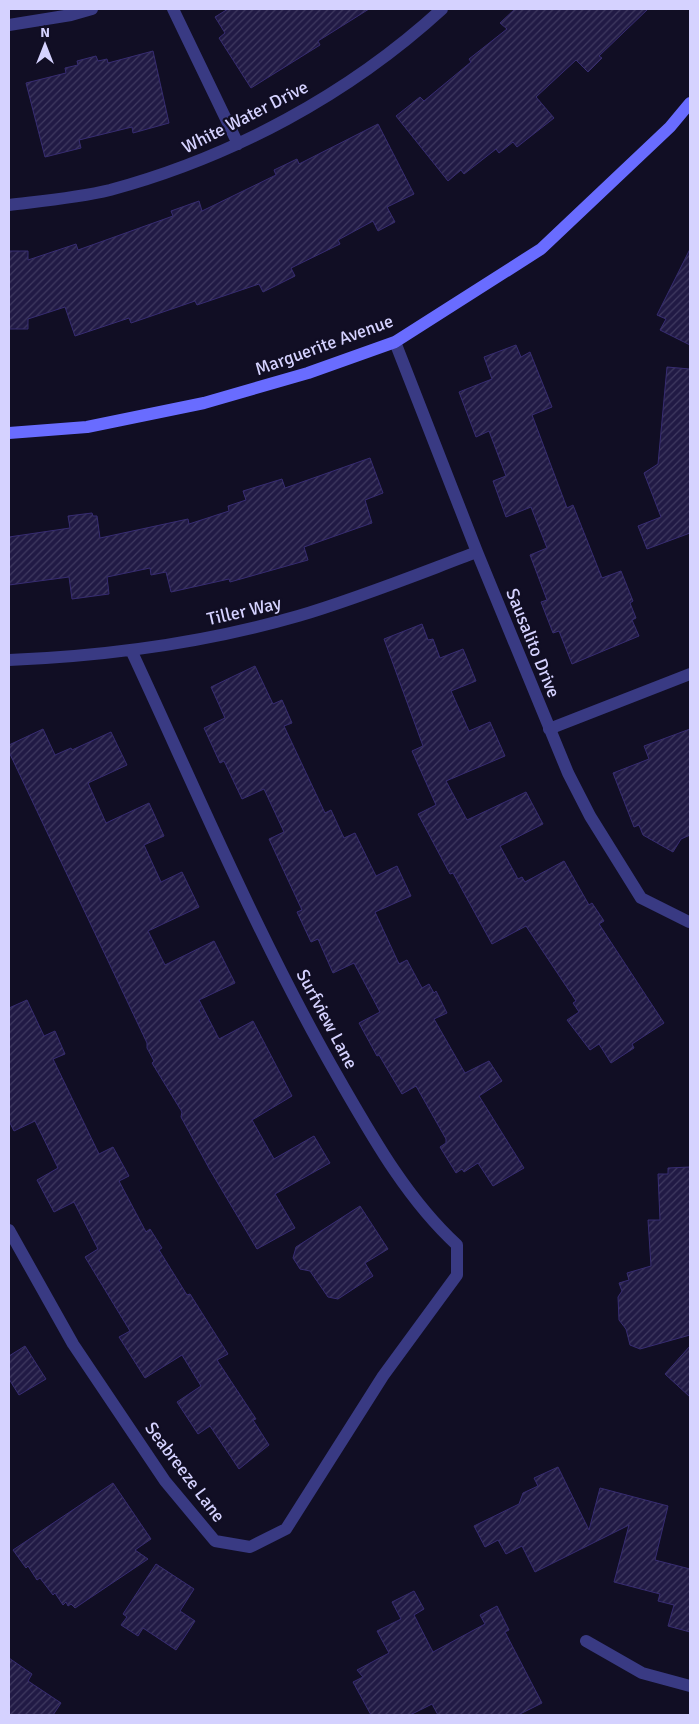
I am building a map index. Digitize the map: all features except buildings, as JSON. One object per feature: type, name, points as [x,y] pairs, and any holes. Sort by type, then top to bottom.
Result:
[{"type":"street","points":[[9,25],[62,17],[92,9]]},
{"type":"street","points":[[173,9],[238,144]]},
{"type":"street","name":"White Water Drive","points":[[9,205],[75,197],[108,190],[174,170],[238,144],[281,122],[342,86],[400,44],[442,9]]},
{"type":"street","name":"Marguerite Avenue","points":[[9,433],[87,427],[204,403],[308,373],[395,342],[541,249],[670,127],[690,103]]},
{"type":"street","name":"Sausalito Drive","points":[[395,342],[549,729],[590,816],[641,898],[689,922]]},
{"type":"street","name":"Tiller Way","points":[[9,660],[131,650],[202,639],[297,616],[351,600],[477,552]]},
{"type":"street","name":"Surfview Lane","points":[[131,650],[252,912],[313,1034],[381,1153],[436,1225],[457,1245],[457,1275],[383,1376]]},
{"type":"street","points":[[549,729],[690,674]]},
{"type":"street","name":"Seabreeze Lane","points":[[9,1230],[79,1352],[165,1480],[215,1541],[250,1547],[286,1529],[383,1376]]},
{"type":"street","points":[[586,1641],[642,1674],[690,1686]]}]
